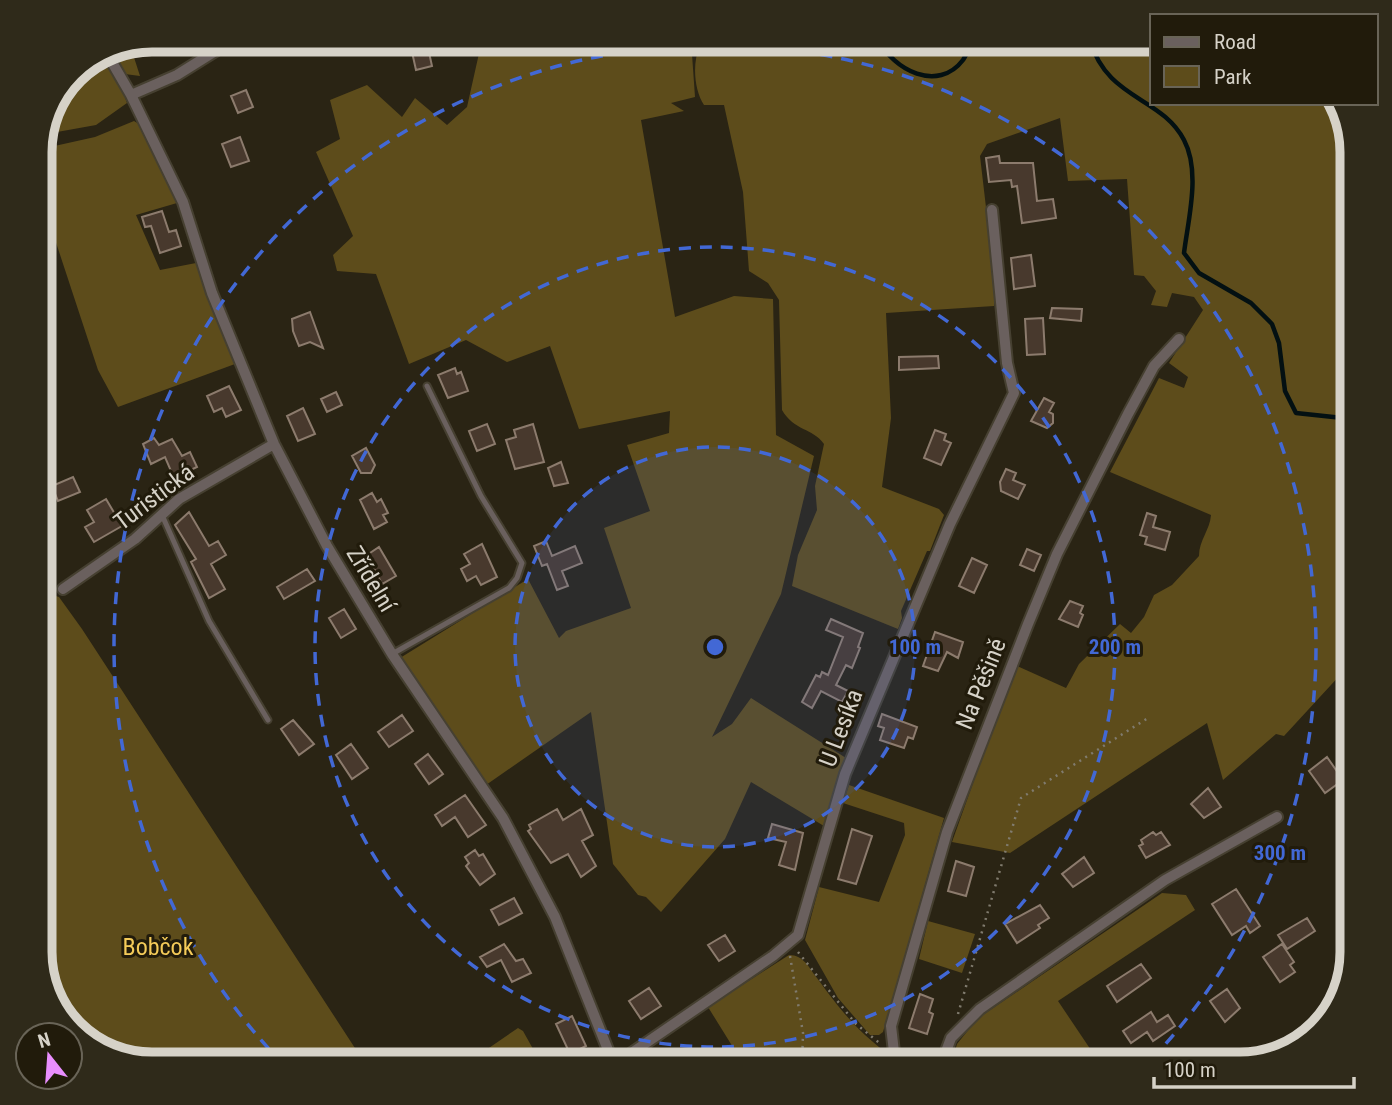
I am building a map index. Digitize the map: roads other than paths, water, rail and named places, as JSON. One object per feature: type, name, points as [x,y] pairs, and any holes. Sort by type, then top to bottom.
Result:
[{"type":"street","points":[[131,95],[177,75],[214,52]]},
{"type":"street","name":"Zřídelní","points":[[111,61],[131,95],[183,202],[212,293],[274,444],[327,546],[392,654],[503,818],[555,917],[609,1052]]},
{"type":"street","name":"U Lesíka","points":[[633,1052],[789,945],[798,935],[807,914],[845,774],[960,501],[1014,393],[1007,363],[992,210]]},
{"type":"street","name":"Na Pěšině","points":[[894,1052],[891,1026],[947,832],[1018,648],[1057,554],[1128,414],[1154,366],[1179,339]]},
{"type":"street","name":"Turistická","points":[[63,589],[135,539],[178,499],[274,444]]},
{"type":"street","points":[[946,1052],[951,1038],[980,1009],[1165,880],[1277,817]]},
{"type":"lane","points":[[392,654],[509,588],[517,578],[522,563],[481,496],[427,386]]},
{"type":"lane","points":[[162,515],[209,621],[268,720]]},
{"type":"waterway","points":[[887,52],[905,68],[929,76],[953,70],[967,52]]},
{"type":"waterway","points":[[1095,52],[1109,75],[1162,114],[1184,140],[1193,181],[1184,253],[1199,273],[1251,303],[1272,324],[1279,343],[1285,391],[1296,413],[1340,418]]},
{"type":"park label","name":"Bobčok","points":[[158,947]]}]
